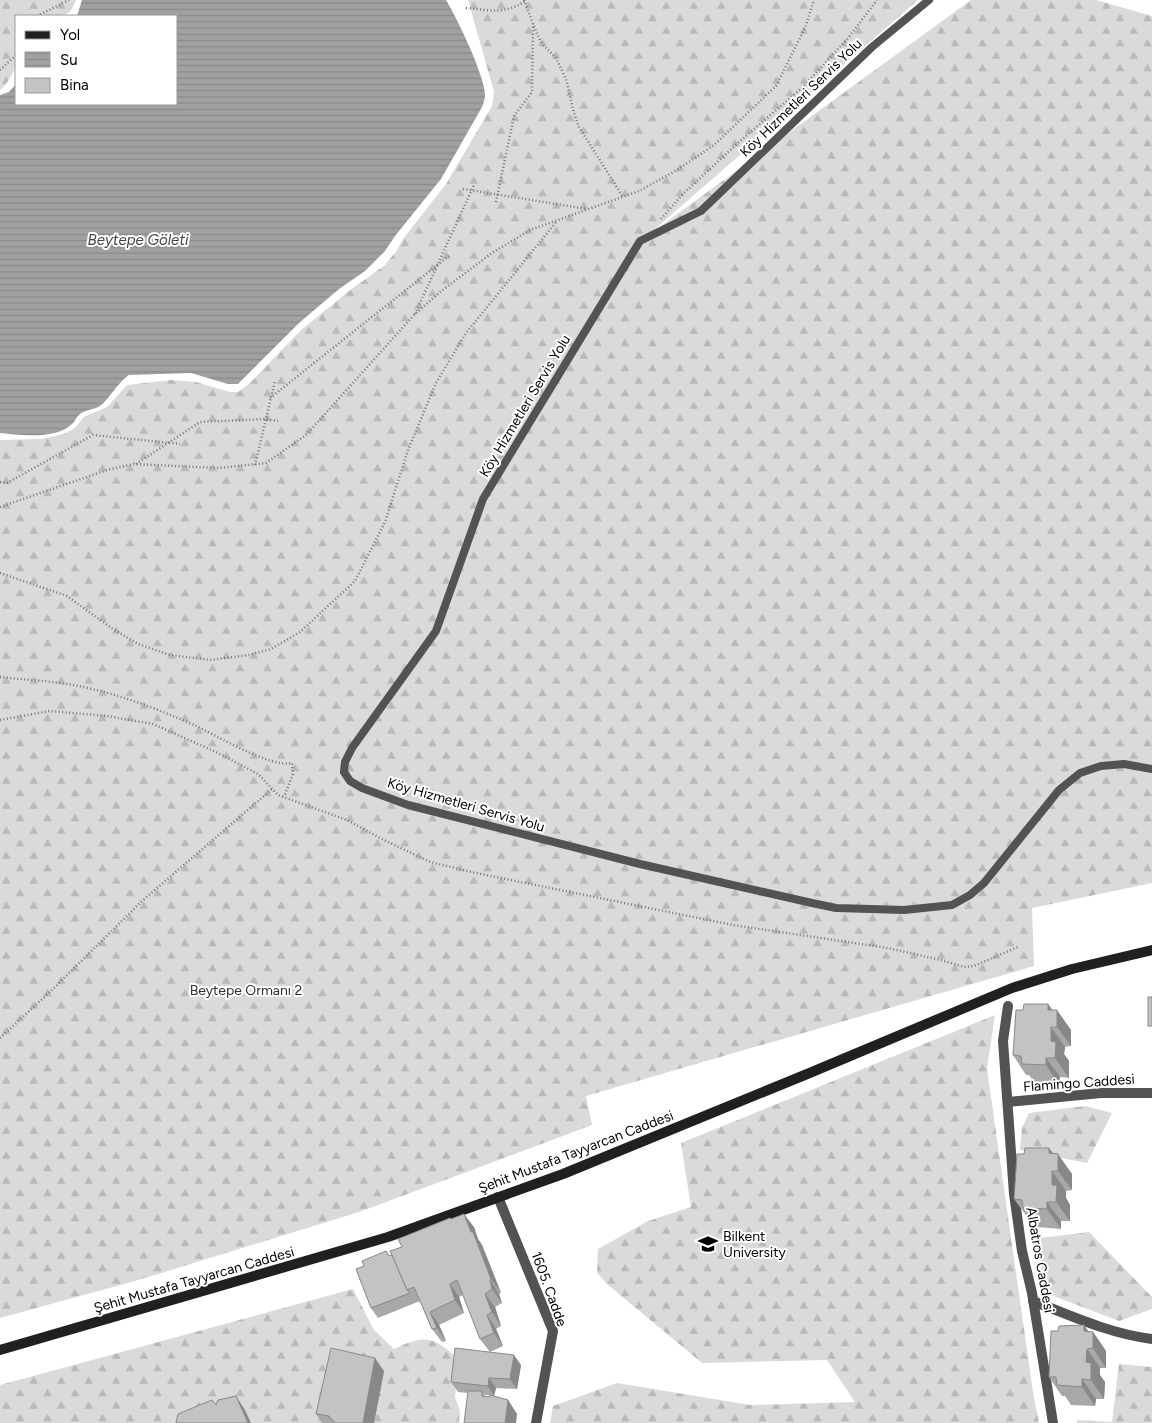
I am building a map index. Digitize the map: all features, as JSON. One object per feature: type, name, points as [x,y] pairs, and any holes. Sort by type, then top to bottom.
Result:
[{"type":"main road","name":"Şehit Mustafa Tayyarcan Caddesi","points":[[0,1350],[380,1240],[563,1174],[1012,988],[1072,969],[1152,950]]},
{"type":"street","name":"Albatros Caddesi","points":[[1008,1006],[1002,1042],[1014,1194],[1022,1251],[1033,1301],[1053,1423]]},
{"type":"street","name":"Flamingo Caddesi","points":[[1008,1102],[1101,1093],[1152,1093]]},
{"type":"street","name":"1605. Cadde","points":[[498,1197],[553,1331],[536,1423]]},
{"type":"street","points":[[1033,1301],[1082,1320],[1138,1337],[1152,1339]]},
{"type":"lane","name":"Köy Hizmetleri Servis Yolu","points":[[929,0],[872,48],[701,211],[640,241],[483,499],[436,631],[352,748],[345,762],[344,772],[350,780],[362,788],[408,805],[640,864],[836,908],[904,910],[952,905],[970,895],[984,883],[1059,790],[1080,773],[1101,766],[1124,764],[1152,769]]},
{"type":"path","points":[[39,15],[69,0]]},
{"type":"path","points":[[0,507],[107,470],[134,464],[219,468],[266,463],[306,435],[414,315],[440,292],[492,253],[530,230],[639,191],[677,170],[714,145],[776,86],[805,28],[814,0]]},
{"type":"path","points":[[659,220],[684,193],[739,142],[803,87],[849,37],[877,0]]},
{"type":"path","points":[[466,8],[493,11],[510,10],[524,1],[543,45],[556,58],[566,79],[579,128],[623,196]]},
{"type":"path","points":[[496,202],[514,116],[532,92],[532,21]]},
{"type":"path","points":[[0,70],[15,56]]},
{"type":"path","points":[[414,315],[474,185]]},
{"type":"path","points":[[463,189],[588,209]]},
{"type":"path","points":[[0,573],[67,596],[113,629],[138,644],[170,655],[210,660],[249,654],[271,649],[300,632],[355,581],[385,522],[408,450],[436,383],[466,334],[558,220]]},
{"type":"path","points":[[270,398],[450,255]]},
{"type":"path","points":[[255,465],[275,381]]},
{"type":"path","points":[[134,464],[200,422],[265,419],[278,421]]},
{"type":"path","points":[[0,482],[7,483],[93,435],[180,444]]},
{"type":"path","points":[[0,677],[82,687],[137,701],[194,725],[261,758],[286,765],[292,763],[293,774],[284,797]]},
{"type":"path","points":[[0,720],[50,711],[107,716],[153,724],[216,752],[258,774],[278,795],[347,820],[430,862],[486,875],[733,925],[888,948],[964,967],[974,966],[1018,947]]},
{"type":"path","points":[[0,1038],[53,989],[142,900],[272,788]]},
{"type":"green space","points":[[0,0],[76,0],[71,11],[64,15],[15,15],[15,69],[5,86],[0,90]]},
{"type":"green space","name":"Beytepe Ormanı 2","points":[[468,0],[918,0],[647,236],[971,0],[1096,0],[1152,16],[1152,883],[1032,908],[1034,966],[586,1096],[592,1125],[362,1211],[142,1279],[0,1318],[0,440],[42,439],[63,434],[75,428],[84,417],[107,407],[127,385],[171,380],[196,382],[230,392],[238,392],[250,383],[301,330],[385,265],[446,184],[492,106],[494,92]]},
{"type":"green space","points":[[995,1015],[987,1069],[1039,1423],[550,1423],[553,1406],[617,1383],[750,1405],[855,1402],[827,1360],[702,1363],[608,1285],[597,1273],[598,1249],[648,1221],[691,1207],[681,1143]]},
{"type":"green space","points":[[1085,1106],[1112,1113],[1087,1163],[1020,1150],[1022,1128],[1029,1113]]},
{"type":"green space","points":[[1089,1232],[1152,1297],[1152,1309],[1119,1321],[1043,1292],[1040,1238]]},
{"type":"green space","points":[[353,1289],[374,1330],[394,1349],[413,1341],[428,1340],[450,1351],[458,1359],[455,1397],[460,1411],[459,1423],[0,1423],[0,1385]]},
{"type":"green space","points":[[1119,1364],[1152,1367],[1152,1423],[1077,1423],[1077,1420],[1112,1422]]},
{"type":"water","name":"Beytepe Göleti","points":[[82,0],[446,0],[476,62],[484,87],[485,99],[441,179],[385,251],[365,271],[339,289],[299,323],[238,384],[228,384],[191,373],[129,375],[100,406],[81,413],[65,429],[37,435],[0,433],[0,95],[9,92],[15,85],[15,105],[178,105],[178,15],[77,15]]},
{"type":"building","points":[[1148,997],[1152,997],[1152,1026],[1148,1026]]},
{"type":"building","points":[[1024,1004],[1048,1004],[1048,1010],[1057,1010],[1057,1027],[1051,1027],[1051,1041],[1056,1042],[1055,1058],[1046,1058],[1046,1065],[1022,1064],[1021,1056],[1013,1055],[1016,1010],[1023,1010]]},
{"type":"building","points":[[1025,1148],[1049,1148],[1049,1153],[1058,1154],[1058,1171],[1052,1171],[1052,1185],[1057,1185],[1056,1202],[1047,1202],[1047,1209],[1023,1208],[1022,1200],[1014,1199],[1017,1154],[1024,1154]]},
{"type":"building","points":[[464,1214],[491,1279],[492,1289],[485,1294],[492,1312],[487,1315],[494,1333],[480,1339],[457,1280],[450,1284],[455,1300],[430,1312],[437,1328],[432,1329],[414,1287],[407,1290],[390,1251],[402,1247],[398,1239]]},
{"type":"building","points":[[386,1251],[389,1256],[392,1255],[410,1293],[371,1308],[356,1269],[364,1266],[362,1261]]},
{"type":"building","points":[[1084,1325],[1084,1331],[1093,1332],[1093,1348],[1087,1349],[1086,1362],[1091,1363],[1091,1380],[1082,1379],[1082,1387],[1057,1385],[1056,1377],[1049,1377],[1051,1331],[1058,1331],[1059,1326]]},
{"type":"building","points":[[331,1348],[375,1358],[363,1423],[336,1423],[329,1416],[316,1414]]},
{"type":"building","points":[[455,1348],[514,1355],[510,1379],[489,1378],[488,1386],[451,1382]]},
{"type":"building","points":[[468,1391],[482,1391],[482,1396],[489,1397],[490,1395],[508,1400],[505,1423],[464,1423]]},
{"type":"building","points":[[236,1396],[248,1423],[176,1423],[178,1414],[212,1400],[216,1405],[218,1400]]},
{"type":"place","name":"Bilkent University","points":[[708,1244]]}]
